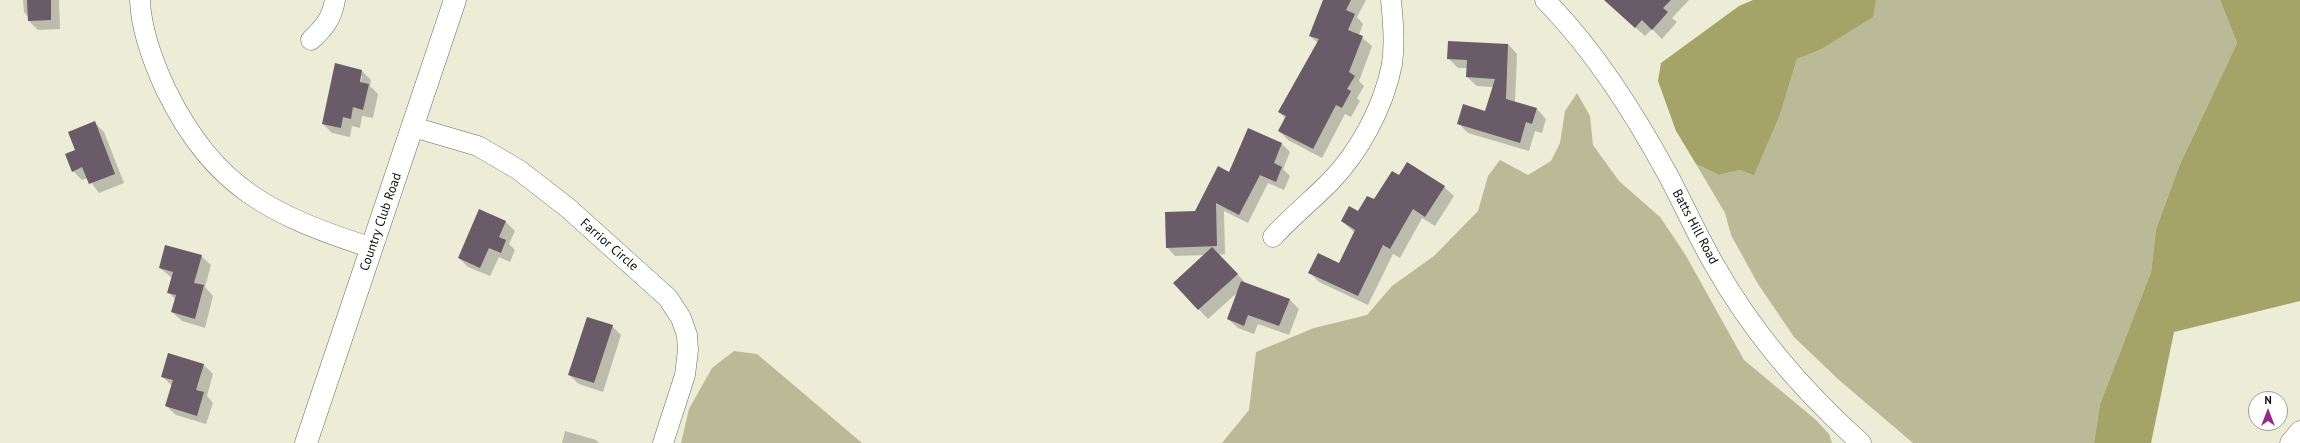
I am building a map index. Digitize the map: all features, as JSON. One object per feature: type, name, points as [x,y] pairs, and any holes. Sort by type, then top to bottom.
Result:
[{"type":"street","points":[[140,0],[146,37],[156,70],[187,129],[206,156],[229,179],[272,209],[322,232],[372,248]]},
{"type":"street","points":[[311,40],[323,29],[333,14],[335,0]]},
{"type":"street","name":"Country Club Road","points":[[306,443],[455,0]]},
{"type":"street","points":[[1273,236],[1294,214],[1330,181],[1346,163],[1361,140],[1376,111],[1392,64],[1393,17],[1391,0]]},
{"type":"street","name":"Batts Hill Road","points":[[1545,0],[1585,45],[1619,94],[1668,175],[1715,266],[1742,309],[1805,389],[1861,443]]},
{"type":"street","name":"Farrior Circle","points":[[413,127],[478,146],[519,170],[568,208],[668,298],[681,318],[687,335],[688,350],[685,375],[663,443]]},
{"type":"street","points":[[2290,443],[2300,431]]},
{"type":"green space","points":[[1876,0],[2220,0],[2237,43],[2180,164],[2156,229],[2151,272],[2100,404],[2094,443],[1913,443],[1839,380],[1794,337],[1758,284],[1731,235],[1725,213],[1696,164],[1719,175],[1740,170],[1754,174],[1780,115],[1797,59],[1820,50],[1872,17]]},
{"type":"green space","points":[[1577,93],[1590,116],[1593,145],[1619,181],[1660,217],[1685,254],[1744,360],[1816,420],[1829,434],[1832,443],[1222,443],[1249,410],[1256,352],[1314,328],[1367,315],[1392,286],[1434,256],[1478,211],[1488,176],[1500,160],[1528,175],[1551,161],[1560,143],[1565,111]]},
{"type":"green space","points":[[734,351],[757,354],[862,443],[681,443],[689,409],[712,368]]},
{"type":"shaded area","points":[[1753,0],[1876,0],[1873,17],[1820,50],[1797,59],[1780,115],[1754,175],[1740,170],[1719,175],[1696,164],[1676,131],[1658,81],[1661,63],[1739,6]]},
{"type":"shaded area","points":[[2220,0],[2300,0],[2300,301],[2174,332],[2151,443],[2094,443],[2100,404],[2151,272],[2156,229],[2180,164],[2237,43]]},
{"type":"building","points":[[27,0],[51,0],[51,20],[28,21]]},
{"type":"building","points":[[1323,0],[1351,0],[1346,10],[1355,14],[1348,30],[1363,36],[1349,72],[1355,76],[1347,89],[1351,91],[1342,108],[1336,105],[1313,149],[1278,131],[1286,116],[1278,112],[1319,39],[1309,36]]},
{"type":"building","points":[[1604,0],[1671,0],[1663,8],[1668,12],[1652,30],[1642,20],[1635,28]]},
{"type":"building","points":[[1448,41],[1508,44],[1506,99],[1537,108],[1532,124],[1526,122],[1520,143],[1457,124],[1463,104],[1485,111],[1495,79],[1466,77],[1467,60],[1447,59]]},
{"type":"building","points":[[335,63],[362,70],[360,82],[369,84],[363,110],[353,107],[351,119],[343,117],[341,128],[322,124]]},
{"type":"building","points":[[95,121],[115,174],[89,184],[82,167],[72,172],[65,154],[75,150],[68,132]]},
{"type":"building","points":[[1248,128],[1282,143],[1274,163],[1282,167],[1276,182],[1260,175],[1239,215],[1216,203],[1217,246],[1166,248],[1165,212],[1195,211],[1218,166],[1229,172]]},
{"type":"building","points":[[1407,162],[1445,186],[1425,217],[1413,209],[1390,249],[1383,245],[1358,296],[1308,273],[1318,253],[1339,263],[1355,230],[1341,221],[1349,206],[1358,211],[1367,196],[1374,199],[1392,171],[1399,175]]},
{"type":"building","points":[[479,209],[506,221],[499,237],[506,240],[501,253],[489,248],[480,268],[458,258]]},
{"type":"building","points":[[165,245],[202,255],[194,283],[204,285],[195,319],[171,312],[176,295],[167,293],[173,272],[159,268]]},
{"type":"building","points":[[1212,247],[1238,274],[1198,310],[1173,283]]},
{"type":"building","points":[[1241,281],[1290,299],[1279,326],[1248,315],[1244,326],[1227,319]]},
{"type":"building","points":[[587,317],[613,325],[594,383],[568,375]]},
{"type":"building","points":[[168,353],[204,364],[196,390],[204,392],[197,416],[165,406],[173,380],[161,377]]}]
